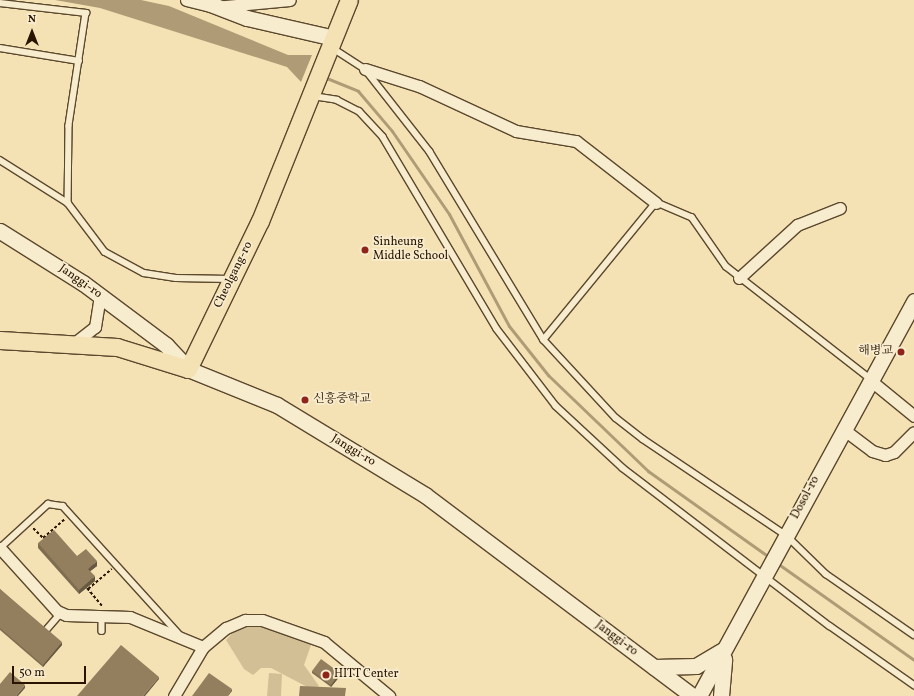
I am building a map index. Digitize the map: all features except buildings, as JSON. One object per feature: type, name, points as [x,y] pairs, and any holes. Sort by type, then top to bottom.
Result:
[{"type":"main road","points":[[200,0],[215,7],[331,47]]},
{"type":"main road","name":"Cheolgang-ro","points":[[188,370],[232,279],[312,93],[349,0]]},
{"type":"main road","name":"Janggi-ro","points":[[0,231],[100,296],[166,345],[188,370],[277,405],[425,495],[693,696]]},
{"type":"main road","name":"Dosol-ro","points":[[699,696],[765,572],[914,301]]},
{"type":"main road","points":[[0,340],[117,347],[188,370]]},
{"type":"main road","points":[[654,667],[696,666],[725,648]]},
{"type":"main road","points":[[721,696],[725,648]]},
{"type":"street","points":[[186,0],[215,7],[290,0]]},
{"type":"street","points":[[365,69],[419,86],[516,131],[576,141],[656,203]]},
{"type":"street","points":[[739,278],[797,225],[840,208]]},
{"type":"street","points":[[73,344],[95,327],[100,296]]},
{"type":"street","points":[[870,380],[914,416]]},
{"type":"street","points":[[843,429],[872,451],[885,455],[894,452],[914,432]]},
{"type":"street","points":[[0,548],[61,613],[102,617],[130,617],[181,636],[203,647]]},
{"type":"street","points":[[174,696],[203,647],[226,628],[245,620],[262,620],[324,642],[388,696]]},
{"type":"lane","points":[[0,3],[86,13],[69,126],[68,203]]},
{"type":"lane","points":[[331,47],[365,69],[430,152],[544,340],[616,418],[643,440],[783,539],[826,574],[914,635]]},
{"type":"lane","points":[[0,48],[79,61]]},
{"type":"lane","points":[[312,93],[349,104],[383,138],[497,329],[556,406],[624,468],[765,572],[914,686]]},
{"type":"lane","points":[[0,160],[68,203],[105,252],[144,273],[176,278],[232,279]]},
{"type":"lane","points":[[544,340],[656,203],[692,218],[726,266],[739,278],[870,380]]},
{"type":"lane","points":[[0,548],[48,504],[63,506],[181,636]]},
{"type":"lane","points":[[47,629],[61,613]]},
{"type":"lane","points":[[102,617],[102,631]]},
{"type":"path","points":[[44,538],[70,514]]},
{"type":"path","points":[[28,522],[46,541]]},
{"type":"path","points":[[88,589],[117,565]]},
{"type":"shaded area","points":[[55,0],[141,0],[169,6],[288,55],[312,55],[301,82],[287,67],[100,8]]},
{"type":"shaded area","points":[[263,623],[312,642],[304,665],[319,686],[313,690],[271,668],[261,668],[253,675],[244,669],[226,640],[239,626]]},
{"type":"shaded area","points":[[269,673],[282,674],[281,696],[267,696]]},
{"type":"waterway","points":[[324,77],[358,91],[392,131],[449,214],[509,326],[548,375],[648,471],[769,557]]},
{"type":"waterway","points":[[777,563],[914,660]]},
{"type":"place","name":"Sinheung Middle School","points":[[365,250]]},
{"type":"place","name":"해병교","points":[[901,352]]},
{"type":"place","name":"신흥중학교","points":[[305,400]]},
{"type":"place","name":"HITT Center","points":[[326,675]]}]
